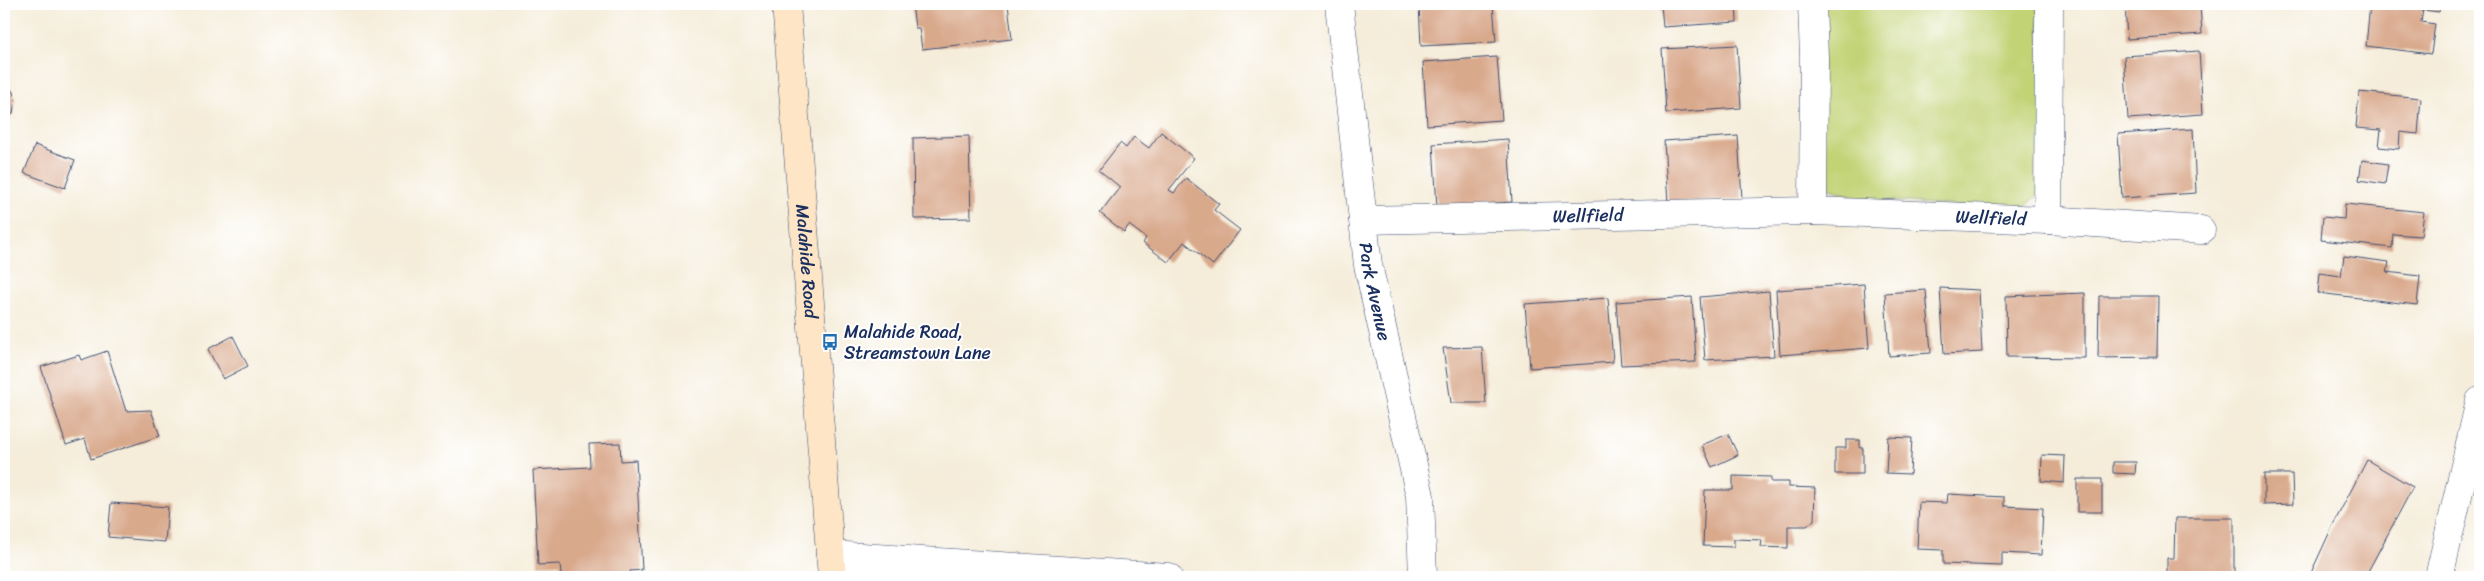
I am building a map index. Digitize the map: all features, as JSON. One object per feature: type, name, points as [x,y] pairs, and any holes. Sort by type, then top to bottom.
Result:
[{"type":"main road","name":"Malahide Road","points":[[786,4],[831,566]]},
{"type":"street","name":"Park Avenue","points":[[1339,4],[1368,265],[1420,496],[1423,577]]},
{"type":"street","points":[[1812,4],[1814,57],[1813,211]]},
{"type":"street","name":"Wellfield","points":[[2048,220],[2049,4]]},
{"type":"street","name":"Wellfield","points":[[1363,220],[1813,211],[2048,220],[2201,230]]},
{"type":"street","points":[[2439,577],[2480,401]]},
{"type":"street","points":[[831,566],[1168,577]]},
{"type":"green space","points":[[1822,4],[2038,4],[2048,187],[2020,211],[1855,198],[1822,185]]},
{"type":"building","points":[[912,4],[1008,4],[1012,39],[922,49],[919,28],[915,28]]},
{"type":"building","points":[[1419,4],[1493,4],[1496,42],[1421,46]]},
{"type":"building","points":[[1661,4],[1736,4],[1737,22],[1663,27]]},
{"type":"building","points":[[2125,4],[2200,4],[2202,34],[2127,39]]},
{"type":"building","points":[[2370,4],[2440,4],[2439,12],[2423,10],[2421,22],[2435,24],[2431,54],[2366,46]]},
{"type":"building","points":[[1737,45],[1741,108],[1666,113],[1662,49]]},
{"type":"building","points":[[2199,51],[2203,114],[2128,119],[2124,56]]},
{"type":"building","points":[[1497,57],[1502,120],[1427,125],[1423,62]]},
{"type":"building","points":[[4,80],[13,92],[15,99],[13,114],[4,121]]},
{"type":"building","points":[[2359,92],[2421,98],[2418,134],[2400,132],[2399,149],[2379,147],[2381,130],[2356,128]]},
{"type":"building","points":[[2193,129],[2196,193],[2122,198],[2118,134]]},
{"type":"building","points":[[1161,132],[1194,158],[1169,190],[1174,193],[1186,178],[1219,204],[1214,210],[1240,230],[1213,265],[1184,242],[1168,262],[1143,243],[1146,238],[1129,225],[1124,232],[1100,213],[1120,187],[1099,170],[1120,143],[1126,148],[1134,137],[1149,148]]},
{"type":"building","points":[[969,136],[971,218],[914,219],[913,138]]},
{"type":"building","points":[[1738,136],[1742,199],[1668,204],[1664,141]]},
{"type":"building","points":[[1508,139],[1512,202],[1437,207],[1433,144]]},
{"type":"building","points":[[35,145],[75,160],[65,188],[24,173]]},
{"type":"building","points":[[2362,160],[2388,164],[2385,184],[2359,180]]},
{"type":"building","points":[[2345,204],[2424,212],[2421,236],[2393,234],[2392,248],[2321,240],[2323,217],[2344,219]]},
{"type":"building","points":[[2344,256],[2389,262],[2387,272],[2420,276],[2417,305],[2318,293],[2320,273],[2341,276]]},
{"type":"building","points":[[1864,284],[1869,348],[1780,355],[1776,290]]},
{"type":"building","points":[[1940,288],[1979,290],[1982,352],[1944,354]]},
{"type":"building","points":[[1926,290],[1931,353],[1889,356],[1885,293]]},
{"type":"building","points":[[1769,291],[1774,356],[1705,360],[1700,297]]},
{"type":"building","points":[[2085,293],[2085,358],[2007,357],[2006,296]]},
{"type":"building","points":[[2099,296],[2158,296],[2157,357],[2098,358]]},
{"type":"building","points":[[1692,297],[1696,362],[1621,365],[1616,302]]},
{"type":"building","points":[[1608,298],[1613,362],[1530,368],[1525,304]]},
{"type":"building","points":[[233,336],[248,366],[223,379],[208,349]]},
{"type":"building","points":[[1482,347],[1486,403],[1451,403],[1443,348]]},
{"type":"building","points":[[107,351],[126,411],[151,410],[160,436],[91,459],[85,439],[66,445],[41,367],[79,355],[81,360]]},
{"type":"building","points":[[1728,434],[1738,455],[1712,467],[1702,445]]},
{"type":"building","points":[[1888,437],[1912,438],[1910,474],[1886,473]]},
{"type":"building","points":[[1846,440],[1860,440],[1860,448],[1863,448],[1863,474],[1835,474],[1835,448],[1846,448]]},
{"type":"building","points":[[620,443],[621,461],[636,460],[642,570],[630,571],[630,577],[591,577],[591,574],[561,575],[560,564],[538,565],[533,470],[590,467],[589,444]]},
{"type":"building","points":[[2042,455],[2065,456],[2064,483],[2041,481]]},
{"type":"building","points":[[2367,460],[2413,487],[2365,577],[2315,577],[2310,575],[2333,525]]},
{"type":"building","points":[[2113,462],[2136,462],[2135,474],[2113,473]]},
{"type":"building","points":[[2264,474],[2292,474],[2293,504],[2264,505]]},
{"type":"building","points":[[1733,476],[1771,477],[1771,482],[1789,482],[1789,487],[1815,488],[1814,520],[1807,526],[1788,526],[1788,548],[1761,547],[1762,540],[1734,539],[1734,547],[1703,546],[1705,490],[1733,490]]},
{"type":"building","points":[[2077,479],[2102,479],[2102,512],[2077,512]]},
{"type":"building","points":[[1948,494],[2004,497],[2004,506],[2043,508],[2041,555],[2002,553],[2002,566],[1943,564],[1943,550],[1917,549],[1919,502],[1947,503]]},
{"type":"building","points":[[111,503],[168,507],[165,542],[108,537]]},
{"type":"building","points":[[2175,518],[2234,518],[2234,577],[2167,575],[2167,558],[2174,558]]},
{"type":"place","name":"Malahide Road, Streamstown Lane","points":[[830,342]]}]
